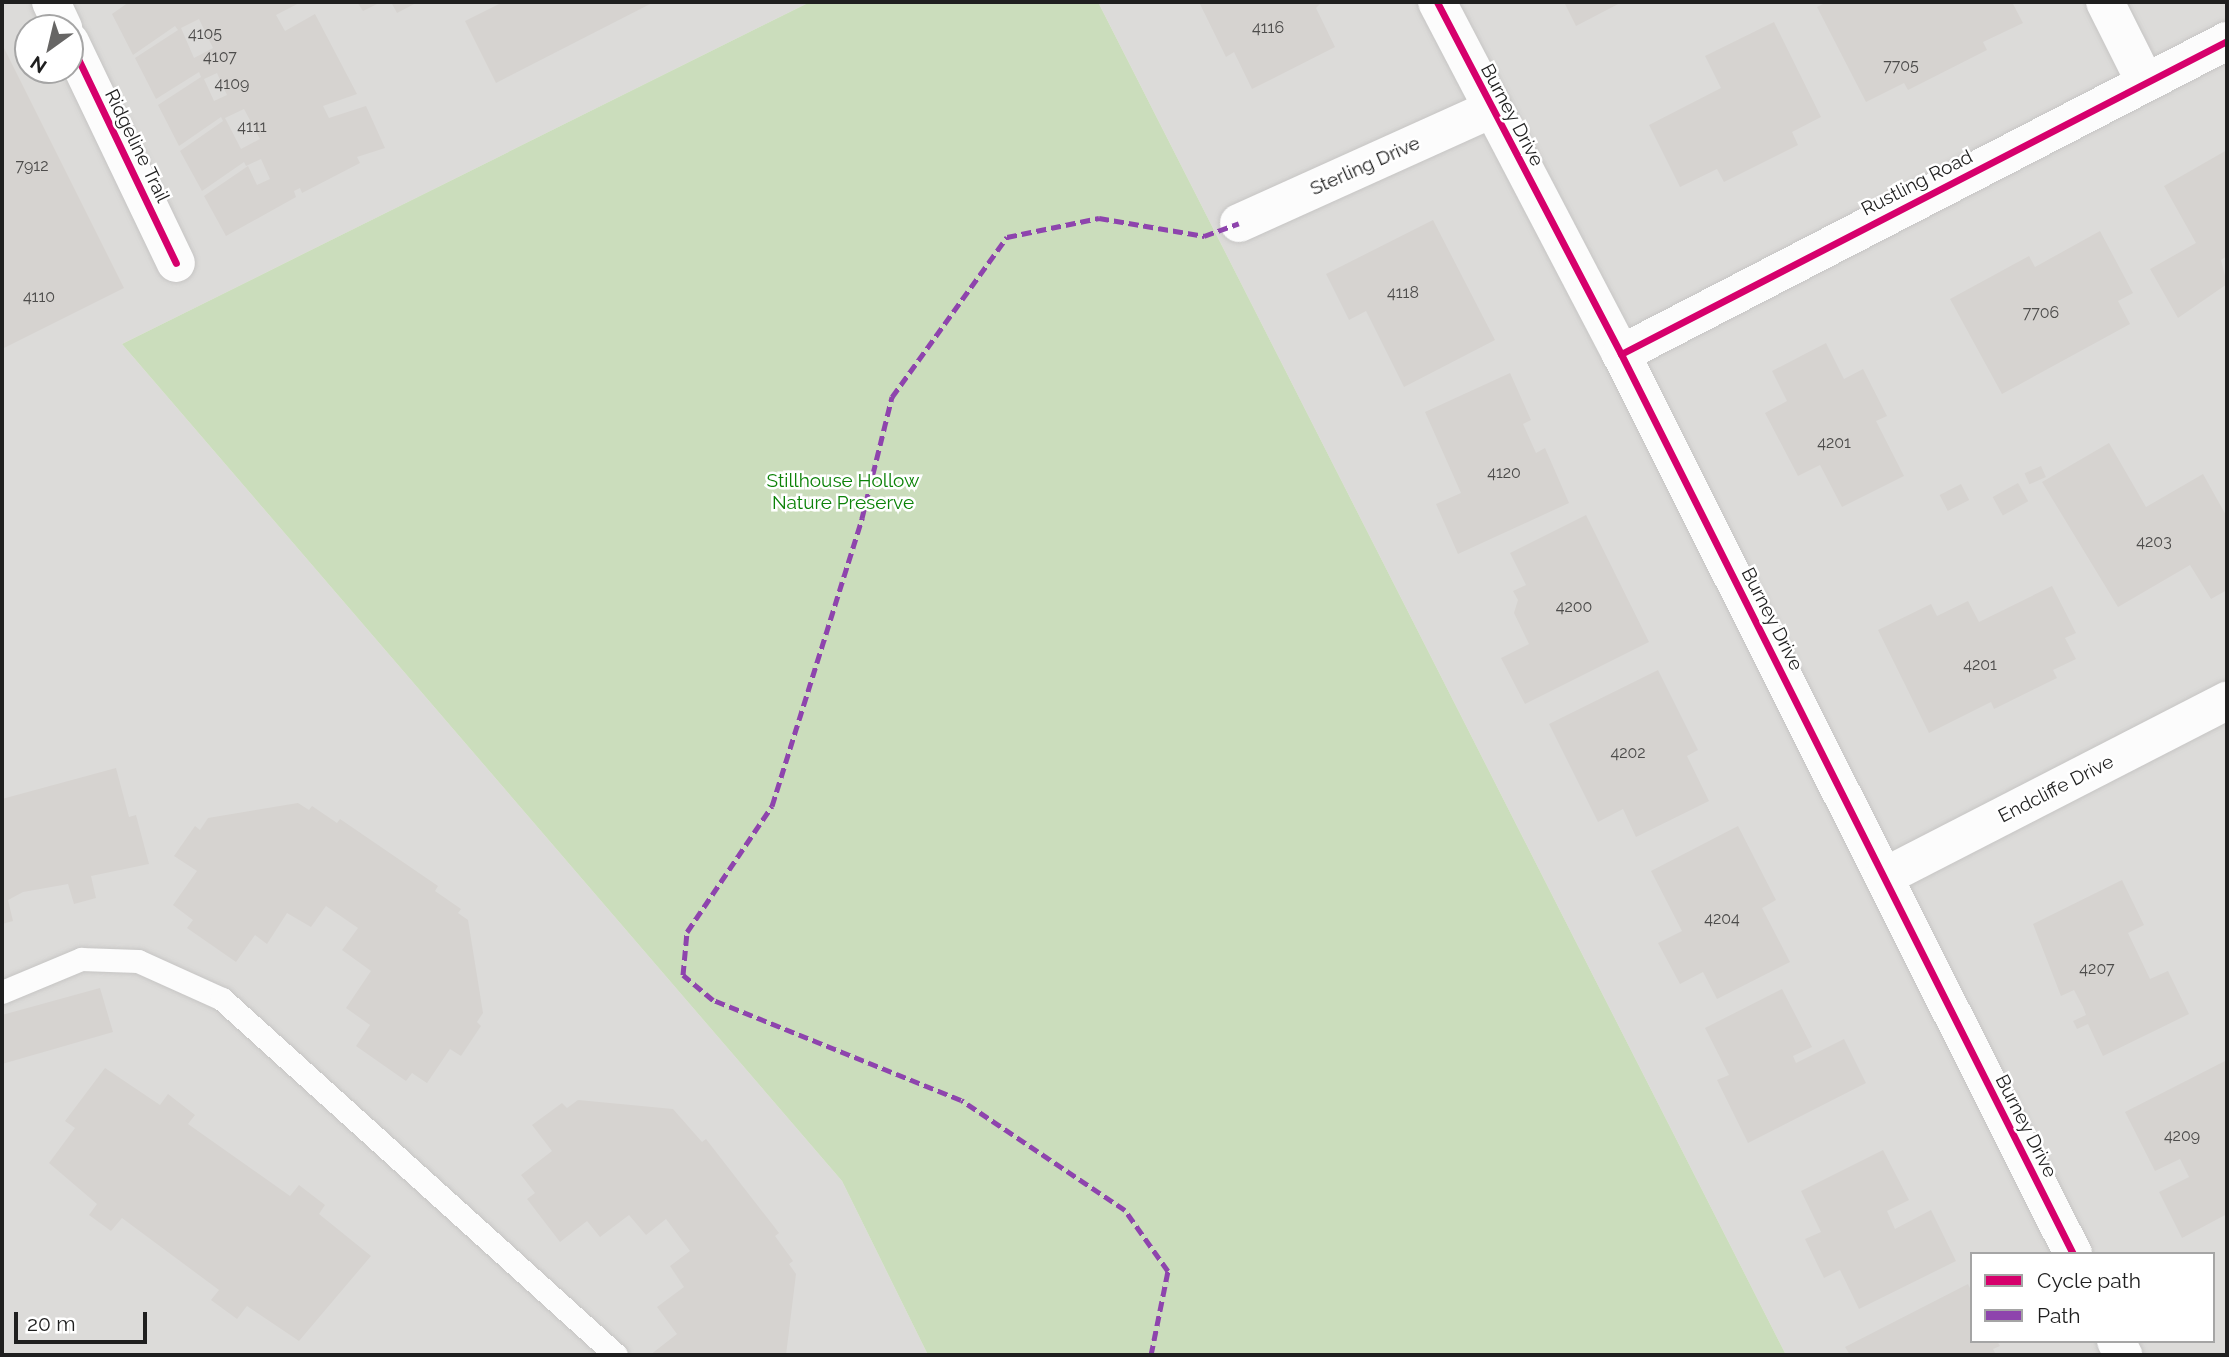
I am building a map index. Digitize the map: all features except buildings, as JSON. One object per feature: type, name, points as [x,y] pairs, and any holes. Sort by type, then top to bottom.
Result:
[{"type":"street","name":"Burney Drive","points":[[1437,2],[1621,354],[2072,1252]]},
{"type":"street","points":[[2105,2],[2145,82]]},
{"type":"street","name":"Rustling Road","points":[[1621,354],[2227,41]]},
{"type":"street","name":"Ridgeline Trail","points":[[84,71],[176,263]]},
{"type":"street","name":"Sterling Drive","points":[[1239,223],[1491,109]]},
{"type":"street","name":"Endcliffe Drive","points":[[1884,877],[2227,701]]},
{"type":"lane","points":[[2,992],[81,959],[92,959],[138,961],[222,999],[610,1353]]},
{"type":"shaded area","points":[[2,2],[810,2],[122,344],[842,1181],[928,1355],[2,1355]]},
{"type":"shaded area","points":[[1098,2],[2227,2],[2227,1355],[1786,1355]]},
{"type":"green space","name":"Stillhouse Hollow Nature Preserve","points":[[810,2],[1098,2],[1786,1355],[928,1355],[842,1181],[122,344]]},
{"type":"marked path","points":[[1151,1355],[1168,1271],[1125,1210],[961,1100],[713,1000],[683,975],[687,932],[772,806],[862,518],[892,397],[1007,237],[1099,218],[1204,236],[1239,223]]},
{"type":"cycle path","points":[[1437,2],[1621,354],[2072,1252]]},
{"type":"cycle path","points":[[1621,354],[2227,41]]},
{"type":"cycle path","points":[[84,71],[176,263]]}]
